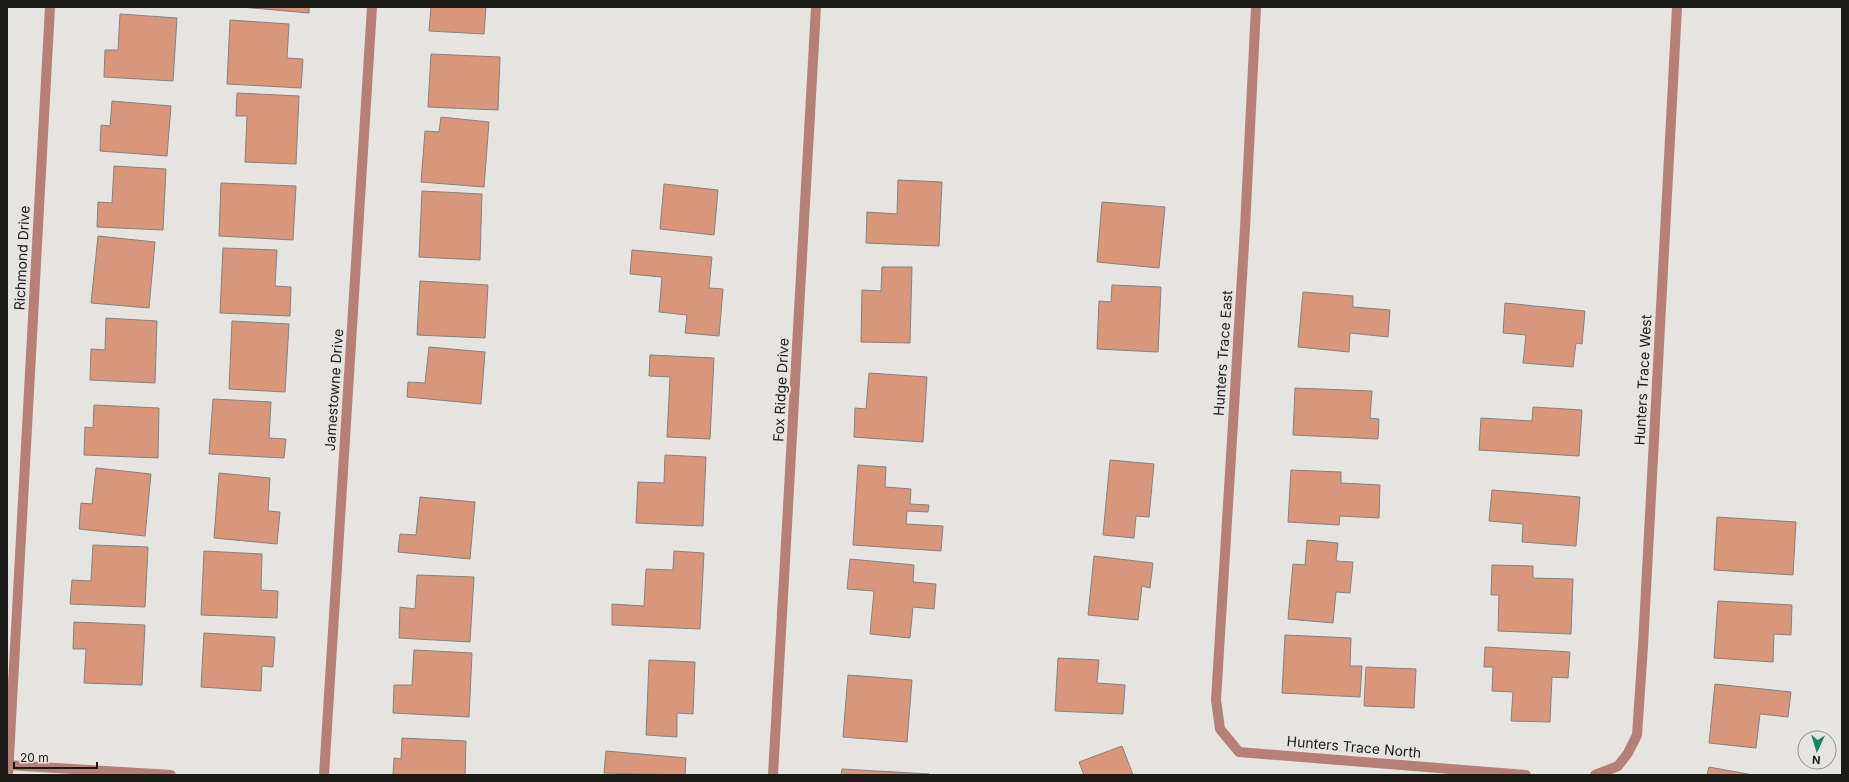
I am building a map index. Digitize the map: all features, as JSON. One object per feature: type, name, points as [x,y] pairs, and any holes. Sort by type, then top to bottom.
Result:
[{"type":"street","name":"Richmond Drive","points":[[8,768],[50,7]]},
{"type":"street","name":"Jamestowne Drive","points":[[324,775],[372,7]]},
{"type":"street","name":"Fox Ridge Drive","points":[[773,775],[816,7]]},
{"type":"street","name":"Hunters Trace East","points":[[1216,700],[1244,244],[1256,7]]},
{"type":"street","name":"Hunters Trace West","points":[[1594,775],[1618,766],[1628,753],[1636,734],[1643,646],[1677,7]]},
{"type":"street","name":"Hunters Trace North","points":[[1216,700],[1220,729],[1239,752],[1526,775]]},
{"type":"street","points":[[8,768],[171,775]]},
{"type":"building","points":[[241,7],[309,7],[309,13]]},
{"type":"building","points":[[431,7],[486,7],[484,34],[429,31]]},
{"type":"building","points":[[120,14],[177,18],[173,81],[104,77],[105,50],[118,50]]},
{"type":"building","points":[[230,20],[289,24],[287,58],[303,59],[301,88],[227,84]]},
{"type":"building","points":[[431,54],[500,57],[498,110],[428,107]]},
{"type":"building","points":[[237,93],[299,96],[296,164],[245,162],[247,116],[236,116]]},
{"type":"building","points":[[112,101],[171,106],[167,156],[100,151],[101,125],[110,126]]},
{"type":"building","points":[[441,117],[489,122],[484,187],[421,182],[425,131],[439,132]]},
{"type":"building","points":[[114,166],[166,169],[163,230],[97,227],[98,202],[112,203]]},
{"type":"building","points":[[898,180],[942,182],[939,246],[866,243],[867,212],[897,214]]},
{"type":"building","points":[[221,183],[296,186],[293,240],[219,236]]},
{"type":"building","points":[[664,184],[718,190],[714,235],[660,229]]},
{"type":"building","points":[[422,191],[482,194],[480,260],[419,257]]},
{"type":"building","points":[[1102,202],[1165,207],[1159,268],[1097,262]]},
{"type":"building","points":[[98,236],[155,242],[149,308],[91,303]]},
{"type":"building","points":[[223,248],[277,250],[275,286],[291,287],[290,316],[220,313]]},
{"type":"building","points":[[632,250],[712,257],[709,288],[723,289],[719,336],[685,333],[687,315],[659,312],[662,277],[630,274]]},
{"type":"building","points":[[882,267],[912,267],[910,343],[861,342],[862,290],[881,291]]},
{"type":"building","points":[[420,281],[488,285],[485,338],[417,335]]},
{"type":"building","points":[[1112,285],[1161,287],[1158,352],[1097,349],[1099,301],[1111,302]]},
{"type":"building","points":[[1303,292],[1353,296],[1353,307],[1390,310],[1388,337],[1350,333],[1349,352],[1298,347]]},
{"type":"building","points":[[1505,303],[1585,311],[1582,344],[1576,343],[1573,367],[1523,363],[1526,335],[1503,333]]},
{"type":"building","points":[[106,318],[157,321],[155,383],[90,380],[91,349],[105,350]]},
{"type":"building","points":[[232,321],[289,324],[285,392],[229,389]]},
{"type":"building","points":[[429,347],[485,352],[481,404],[407,397],[408,382],[425,383]]},
{"type":"building","points":[[650,355],[714,358],[710,439],[667,437],[670,377],[649,376]]},
{"type":"building","points":[[869,373],[927,377],[923,442],[854,437],[855,408],[866,409]]},
{"type":"building","points":[[1295,388],[1372,391],[1370,418],[1379,419],[1378,439],[1293,435]]},
{"type":"building","points":[[213,399],[271,402],[269,438],[286,439],[284,458],[209,454]]},
{"type":"building","points":[[94,405],[159,408],[158,458],[84,455],[85,427],[93,428]]},
{"type":"building","points":[[1533,407],[1582,410],[1579,456],[1479,450],[1481,418],[1532,421]]},
{"type":"building","points":[[665,455],[706,457],[703,526],[636,523],[638,482],[664,483]]},
{"type":"building","points":[[1110,460],[1154,464],[1149,517],[1136,516],[1134,538],[1103,535]]},
{"type":"building","points":[[858,465],[886,467],[885,487],[911,489],[910,504],[929,505],[928,512],[907,511],[906,524],[943,526],[941,551],[853,545]]},
{"type":"building","points":[[96,468],[151,474],[145,536],[79,529],[81,503],[92,504]]},
{"type":"building","points":[[1291,470],[1341,472],[1341,483],[1380,485],[1379,518],[1340,516],[1339,525],[1288,522]]},
{"type":"building","points":[[219,473],[270,478],[268,511],[280,512],[277,544],[214,538]]},
{"type":"building","points":[[1492,490],[1580,497],[1576,546],[1522,542],[1523,524],[1489,521]]},
{"type":"building","points":[[420,497],[475,502],[470,559],[398,552],[400,534],[416,535]]},
{"type":"building","points":[[1717,517],[1796,522],[1793,575],[1714,570]]},
{"type":"building","points":[[1307,540],[1338,543],[1336,561],[1353,562],[1350,593],[1336,592],[1333,623],[1288,619],[1293,564],[1305,565]]},
{"type":"building","points":[[93,545],[148,547],[145,607],[70,604],[72,580],[91,581]]},
{"type":"building","points":[[204,551],[262,554],[261,590],[278,591],[277,618],[201,615]]},
{"type":"building","points":[[674,551],[704,553],[700,629],[612,625],[612,604],[644,606],[646,569],[673,570]]},
{"type":"building","points":[[1094,556],[1153,563],[1150,588],[1142,586],[1138,620],[1088,615]]},
{"type":"building","points":[[850,559],[914,565],[913,582],[936,584],[934,609],[913,607],[910,638],[870,634],[874,591],[847,589]]},
{"type":"building","points":[[1492,565],[1533,566],[1533,578],[1573,579],[1571,634],[1498,631],[1499,595],[1491,595]]},
{"type":"building","points":[[417,575],[474,577],[470,642],[399,638],[400,607],[415,609]]},
{"type":"building","points":[[1718,601],[1792,605],[1791,635],[1774,634],[1773,662],[1714,658]]},
{"type":"building","points":[[74,622],[145,625],[142,685],[84,683],[86,649],[73,649]]},
{"type":"building","points":[[204,633],[275,637],[273,667],[262,666],[261,691],[201,687]]},
{"type":"building","points":[[1285,635],[1351,638],[1350,666],[1362,666],[1360,697],[1282,693]]},
{"type":"building","points":[[1485,647],[1570,652],[1568,678],[1552,677],[1550,722],[1511,721],[1513,692],[1492,691],[1493,667],[1484,667]]},
{"type":"building","points":[[414,650],[472,653],[469,717],[393,713],[394,685],[412,685]]},
{"type":"building","points":[[1058,658],[1099,660],[1097,683],[1125,685],[1123,714],[1055,711]]},
{"type":"building","points":[[649,660],[695,662],[693,714],[677,713],[677,737],[646,735]]},
{"type":"building","points":[[1366,667],[1416,669],[1414,708],[1364,706]]},
{"type":"building","points":[[848,675],[912,680],[907,742],[843,737]]},
{"type":"building","points":[[1715,684],[1791,692],[1788,717],[1760,714],[1756,748],[1709,743]]},
{"type":"building","points":[[402,738],[466,741],[465,775],[393,775],[394,758],[401,759]]},
{"type":"building","points":[[1122,746],[1133,775],[1084,775],[1079,762]]},
{"type":"building","points":[[606,751],[686,758],[685,775],[604,773]]},
{"type":"building","points":[[1709,767],[1753,775],[1707,775]]},
{"type":"building","points":[[842,769],[929,774],[841,775]]}]
